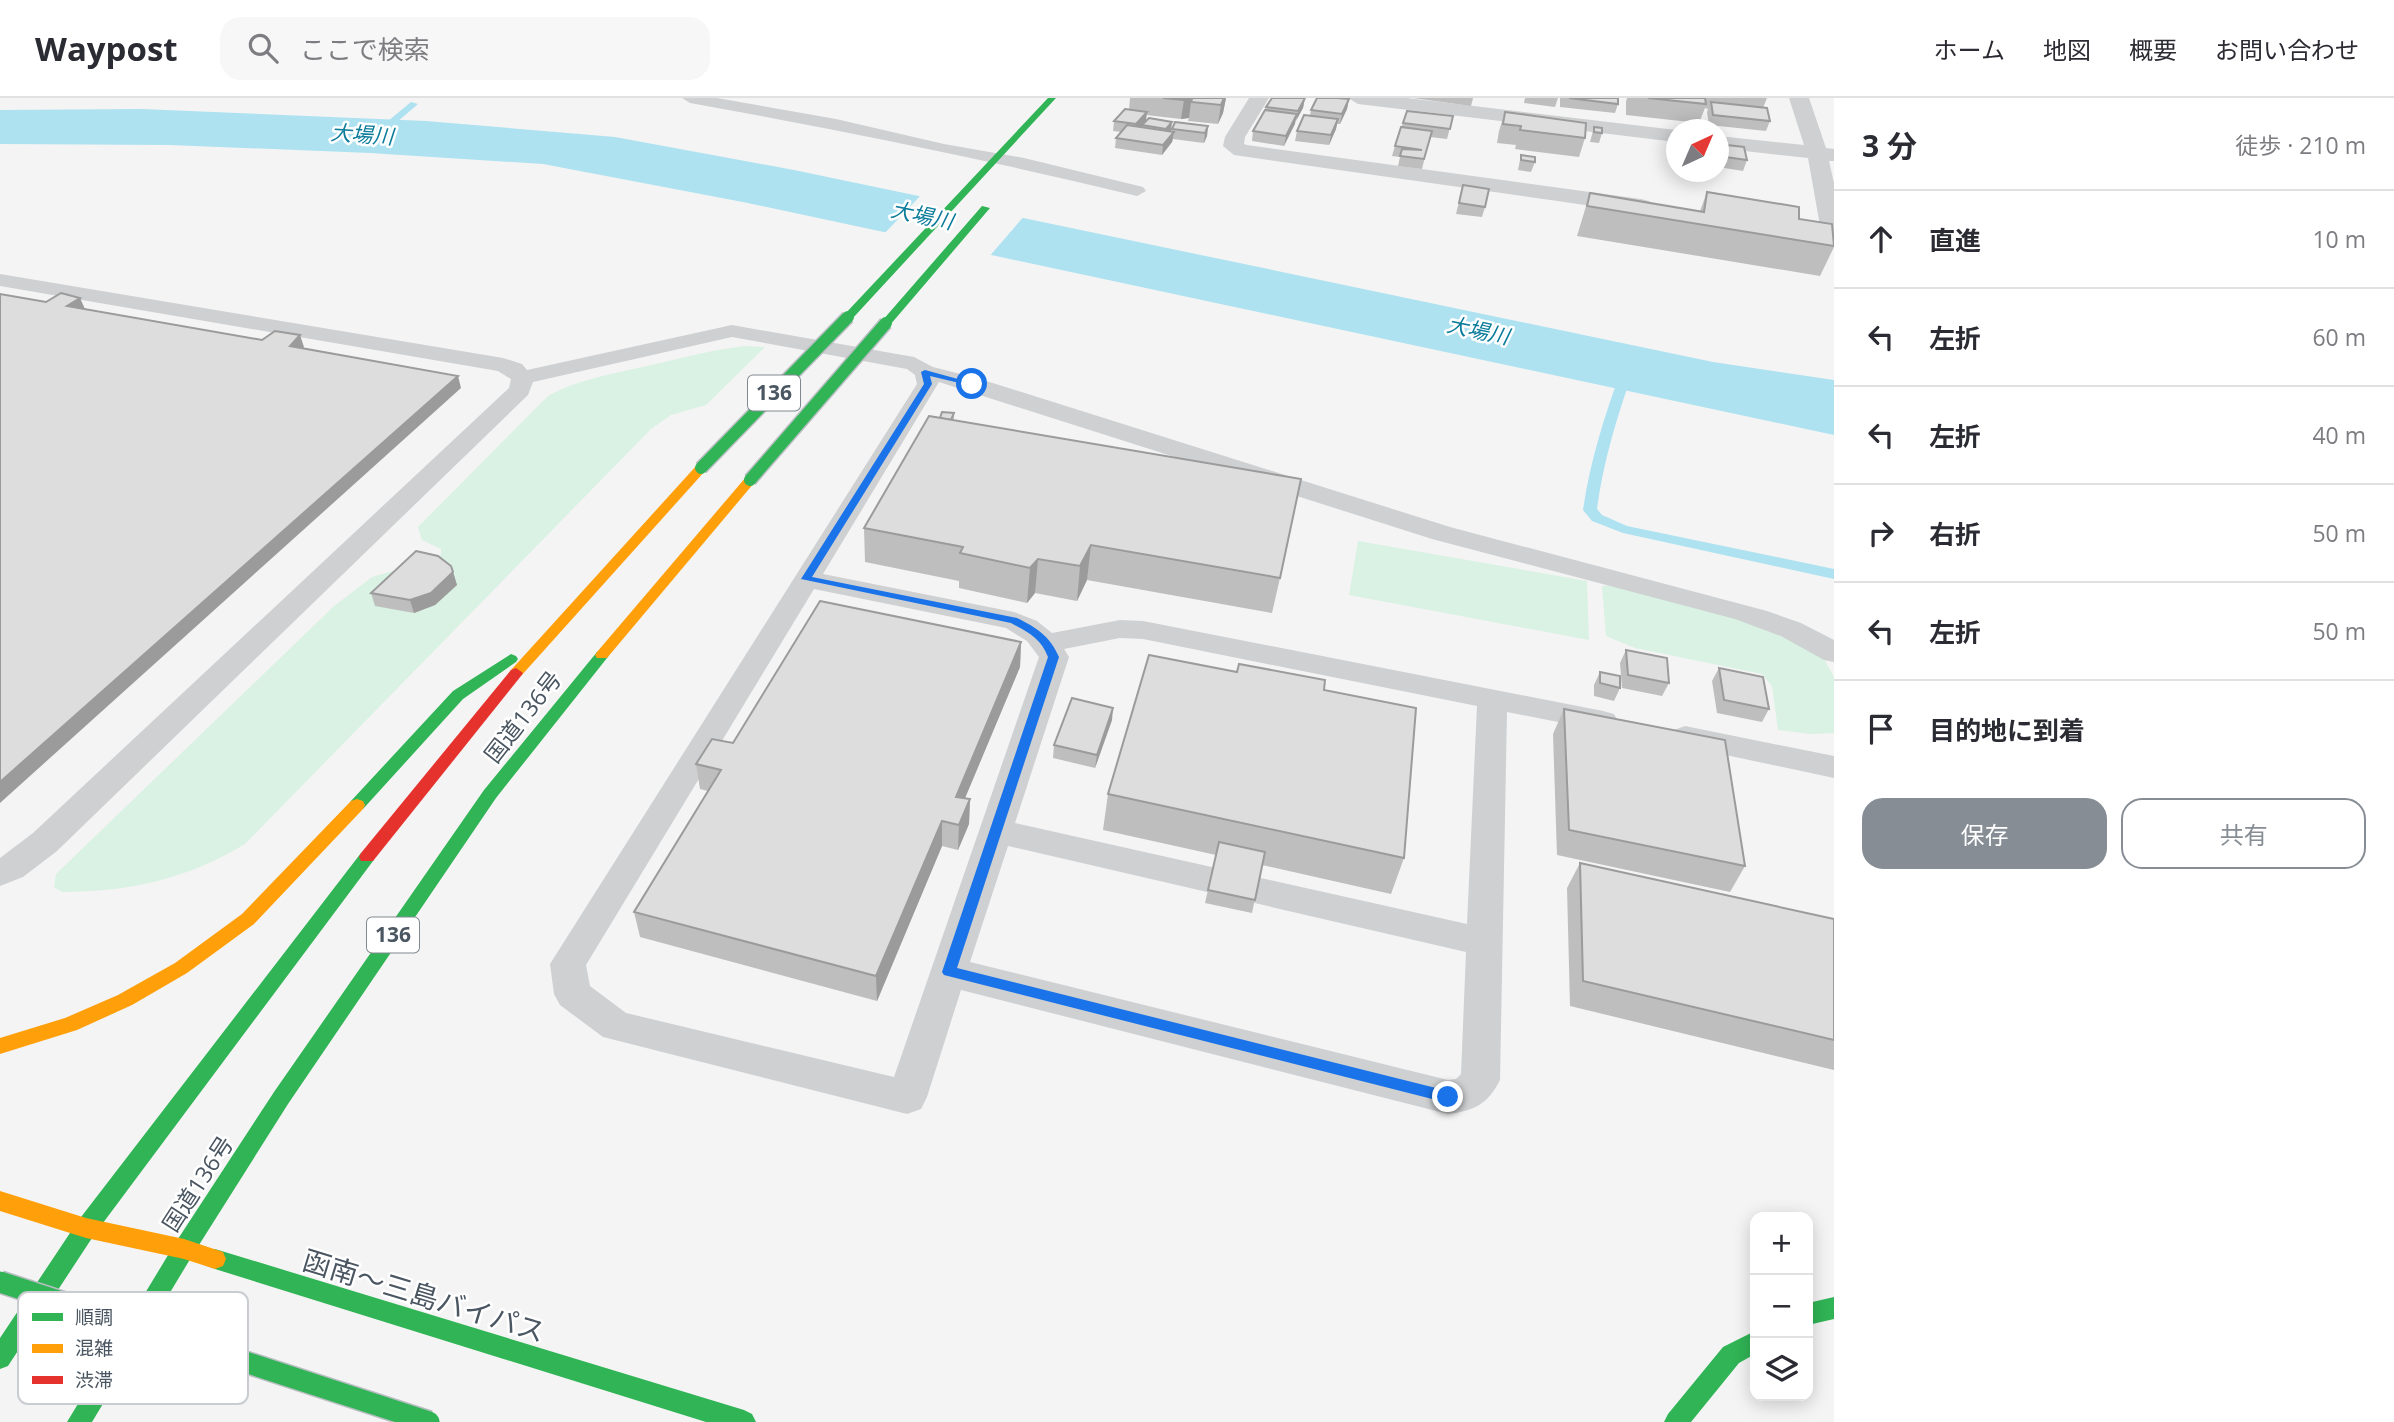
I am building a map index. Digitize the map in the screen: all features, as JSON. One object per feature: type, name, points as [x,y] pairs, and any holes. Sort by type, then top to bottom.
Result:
[{"type":"main road","name":"国道136号","points":[[43,1292],[86,1228],[365,859],[467,730],[552,631],[701,468],[886,278],[1052,98]]},
{"type":"main road","points":[[1020,169],[1040,145]]},
{"type":"main road","name":"国道136号","points":[[158,1292],[281,1098],[490,794],[570,693],[750,480],[998,194]]},
{"type":"main road","points":[[0,1046],[70,1024],[125,1000],[181,968],[248,919],[296,871],[458,695],[552,631]]},
{"type":"main road","name":"函南～三島バイパス","points":[[0,1201],[86,1228],[184,1249],[744,1422]]},
{"type":"main road","points":[[0,1282],[31,1292]]},
{"type":"main road","points":[[1813,1313],[1834,1308]]},
{"type":"main road","name":"国道136号","points":[[0,1357],[18,1330]]},
{"type":"main road","points":[[1676,1422],[1731,1354],[1750,1344]]},
{"type":"main road","points":[[248,1363],[429,1422]]},
{"type":"main road","name":"国道136号","points":[[79,1422],[90,1404]]},
{"type":"street","points":[[1258,98],[1235,137],[1233,146],[1241,151],[1659,208]]},
{"type":"street","points":[[1358,98],[1666,135]]},
{"type":"street","points":[[1800,98],[1826,154],[1834,233],[1806,227]]},
{"type":"street","points":[[1729,143],[1826,154]]},
{"type":"lane","points":[[690,98],[799,117],[991,164],[1137,191]]},
{"type":"lane","points":[[0,280],[503,365],[514,369],[522,378]]},
{"type":"lane","points":[[522,378],[732,331],[914,364],[925,372],[972,384],[1441,533],[1745,613],[1812,638],[1834,653]]},
{"type":"lane","points":[[806,579],[1014,621],[1035,632],[1048,643],[1054,657],[907,1097],[616,1026],[573,994],[568,964],[806,579],[928,384],[925,372]]},
{"type":"lane","points":[[0,873],[45,842],[95,795],[520,390],[522,378]]},
{"type":"lane","points":[[1048,643],[1120,629],[1143,630],[1834,767]]},
{"type":"lane","points":[[949,972],[1448,1097],[1466,1095],[1480,1080],[1492,699]]},
{"type":"lane","points":[[995,831],[1485,942]]},
{"type":"green space","points":[[745,346],[765,347],[706,405],[671,415],[651,429],[245,844],[202,866],[157,881],[86,891],[62,892],[54,887],[56,874],[333,607],[372,577],[441,555],[441,549],[422,540],[418,527],[548,396],[594,378]]},
{"type":"green space","points":[[1358,541],[1587,581],[1589,640],[1349,595]]},
{"type":"green space","points":[[1615,585],[1777,628],[1824,659],[1834,677],[1834,733],[1811,734],[1778,730],[1772,686],[1762,674],[1635,648],[1606,636],[1602,586]]},
{"type":"water","name":"大場川","points":[[141,109],[426,121],[615,137],[794,170],[1713,362],[1834,380],[1834,435],[748,203],[543,164],[370,153],[170,145],[0,144],[0,110]]},
{"type":"pier","points":[[923,193],[1025,215],[988,258],[883,235]]},
{"type":"building","points":[[1163,98],[1224,98],[1221,105],[1191,102],[1192,99]]},
{"type":"building","points":[[1272,98],[1305,98],[1298,111],[1266,107]]},
{"type":"building","points":[[1317,98],[1349,99],[1342,114],[1311,110]]},
{"type":"building","points":[[1569,98],[1618,98],[1618,104]]},
{"type":"building","points":[[1648,98],[1705,98],[1706,104]]},
{"type":"building","points":[[1711,102],[1767,108],[1770,121],[1713,115]]},
{"type":"building","points":[[1125,109],[1147,112],[1136,124],[1114,121]]},
{"type":"building","points":[[1265,110],[1297,114],[1286,136],[1253,131]]},
{"type":"building","points":[[1407,111],[1453,116],[1450,129],[1403,123]]},
{"type":"building","points":[[1505,112],[1586,123],[1585,138],[1520,130],[1521,126],[1503,124]]},
{"type":"building","points":[[1304,115],[1338,119],[1331,135],[1297,131]]},
{"type":"building","points":[[1149,118],[1172,122],[1166,129],[1142,125]]},
{"type":"building","points":[[1175,122],[1208,126],[1205,133],[1172,129]]},
{"type":"building","points":[[1127,125],[1174,132],[1163,145],[1116,138]]},
{"type":"building","points":[[1401,127],[1432,131],[1424,159],[1400,156],[1402,149],[1422,150],[1395,146]]},
{"type":"building","points":[[1594,127],[1602,128],[1602,133],[1594,132]]},
{"type":"building","points":[[1729,145],[1744,147],[1747,160],[1729,158]]},
{"type":"building","points":[[1521,155],[1535,157],[1535,162],[1521,160]]},
{"type":"building","points":[[1463,185],[1489,189],[1485,207],[1459,203]]},
{"type":"building","points":[[1707,192],[1799,207],[1799,219],[1832,224],[1834,246],[1587,206],[1590,193],[1704,212]]},
{"type":"building","points":[[61,293],[80,298],[67,306],[262,340],[275,331],[300,335],[290,346],[458,376],[0,782],[0,294],[46,302]]},
{"type":"building","points":[[942,412],[954,413],[951,420],[940,418]]},
{"type":"building","points":[[929,416],[1301,479],[1280,578],[1091,545],[1080,566],[1038,559],[1030,568],[960,553],[963,547],[864,528]]},
{"type":"building","points":[[416,551],[438,556],[451,566],[453,572],[431,593],[410,600],[371,593]]},
{"type":"building","points":[[820,601],[1021,642],[956,797],[970,799],[959,825],[942,821],[876,976],[634,912],[721,770],[696,764],[712,739],[733,743]]},
{"type":"building","points":[[1626,650],[1667,658],[1669,683],[1628,675]]},
{"type":"building","points":[[1149,655],[1237,672],[1239,664],[1325,680],[1324,690],[1416,708],[1404,858],[1108,794]]},
{"type":"building","points":[[1719,668],[1763,677],[1769,709],[1724,700]]},
{"type":"building","points":[[1600,672],[1620,676],[1620,688],[1600,683]]},
{"type":"building","points":[[1072,698],[1113,708],[1097,755],[1054,745]]},
{"type":"building","points":[[1564,709],[1725,740],[1745,866],[1569,830]]},
{"type":"building","points":[[1219,842],[1265,852],[1255,900],[1208,890]]},
{"type":"building","points":[[1580,863],[1834,919],[1834,1040],[1583,981]]},
{"type":"waterway","name":"大場川","points":[[379,133],[414,104]]},
{"type":"waterway","points":[[1628,368],[1613,411],[1593,487],[1590,510],[1597,518],[1623,529],[1834,574]]},
{"type":"traffic: fast","points":[[848,317],[1052,98]]},
{"type":"traffic: fast","points":[[886,323],[985,208]]},
{"type":"traffic: fast","points":[[701,468],[848,317]]},
{"type":"traffic: fast","points":[[750,480],[886,323]]},
{"type":"traffic: fast","points":[[158,1292],[281,1098],[490,794],[602,655]]},
{"type":"traffic: fast","points":[[357,805],[458,695],[511,659]]},
{"type":"traffic: fast","points":[[44,1292],[86,1228],[367,857]]},
{"type":"traffic: fast","points":[[215,1259],[744,1422]]},
{"type":"traffic: fast","points":[[0,1282],[31,1292]]},
{"type":"traffic: fast","points":[[1813,1313],[1834,1308]]},
{"type":"traffic: fast","points":[[0,1358],[18,1331]]},
{"type":"traffic: fast","points":[[1676,1422],[1731,1355],[1750,1345]]},
{"type":"traffic: fast","points":[[248,1363],[429,1422]]},
{"type":"traffic: fast","points":[[79,1422],[90,1404]]},
{"type":"traffic: slow","points":[[516,673],[701,468]]},
{"type":"traffic: slow","points":[[602,655],[750,480]]},
{"type":"traffic: slow","points":[[0,1046],[70,1024],[125,1000],[181,968],[248,919],[357,805]]},
{"type":"traffic: slow","points":[[0,1201],[86,1228],[184,1249],[215,1259]]},
{"type":"traffic: jam","points":[[367,857],[516,673]]},
{"type":"route","points":[[972,384],[925,372],[928,384],[806,579],[1014,621],[1035,632],[1048,643],[1054,657],[949,972],[1448,1097]]}]
